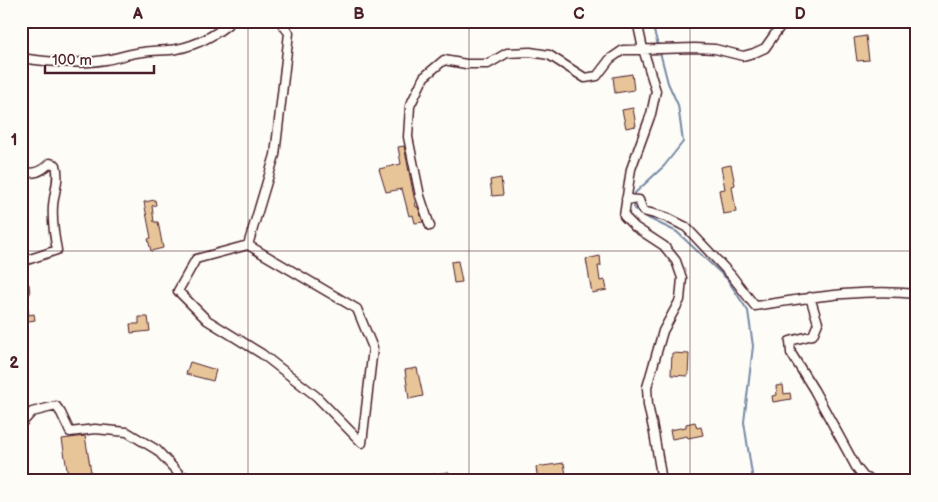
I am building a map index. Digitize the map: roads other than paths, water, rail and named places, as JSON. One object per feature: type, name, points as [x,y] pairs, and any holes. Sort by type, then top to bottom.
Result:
[{"type":"street","points":[[21,58],[59,63],[83,63],[142,52],[178,49],[204,40],[232,21]]},
{"type":"street","points":[[248,245],[275,155],[289,33],[280,21]]},
{"type":"street","points":[[637,21],[643,49],[656,91],[651,114],[631,169],[624,216],[635,227],[664,246],[676,261],[682,278],[680,300],[663,332],[647,387],[648,405],[662,481]]},
{"type":"street","points":[[430,226],[420,196],[408,137],[410,106],[424,76],[444,60],[466,64],[488,64],[507,53],[530,52],[549,55],[585,78],[597,76],[610,59],[623,50],[666,48],[715,49],[743,56],[765,48],[784,21]]},
{"type":"street","points":[[21,171],[31,174],[42,171],[50,163],[56,165],[58,174],[52,224],[57,250],[21,262]]},
{"type":"street","points":[[626,199],[639,200],[643,211],[666,217],[686,227],[731,275],[755,306],[810,297],[889,291],[917,294]]},
{"type":"street","points":[[248,245],[358,309],[373,348],[362,443],[316,396],[262,354],[207,320],[178,291],[196,259],[248,245]]},
{"type":"street","points":[[810,297],[818,323],[813,335],[790,340],[790,353],[814,390],[856,467],[864,477],[875,481]]},
{"type":"street","points":[[21,424],[32,412],[56,406],[70,432],[95,429],[126,432],[157,450],[180,475],[199,481]]},
{"type":"waterway","points":[[651,21],[658,45]]},
{"type":"waterway","points":[[635,197],[635,193],[664,166],[683,142],[678,105],[668,83],[660,52]]},
{"type":"waterway","points":[[634,202],[634,209],[677,232],[727,279],[748,311],[753,346],[744,422],[753,481]]}]
